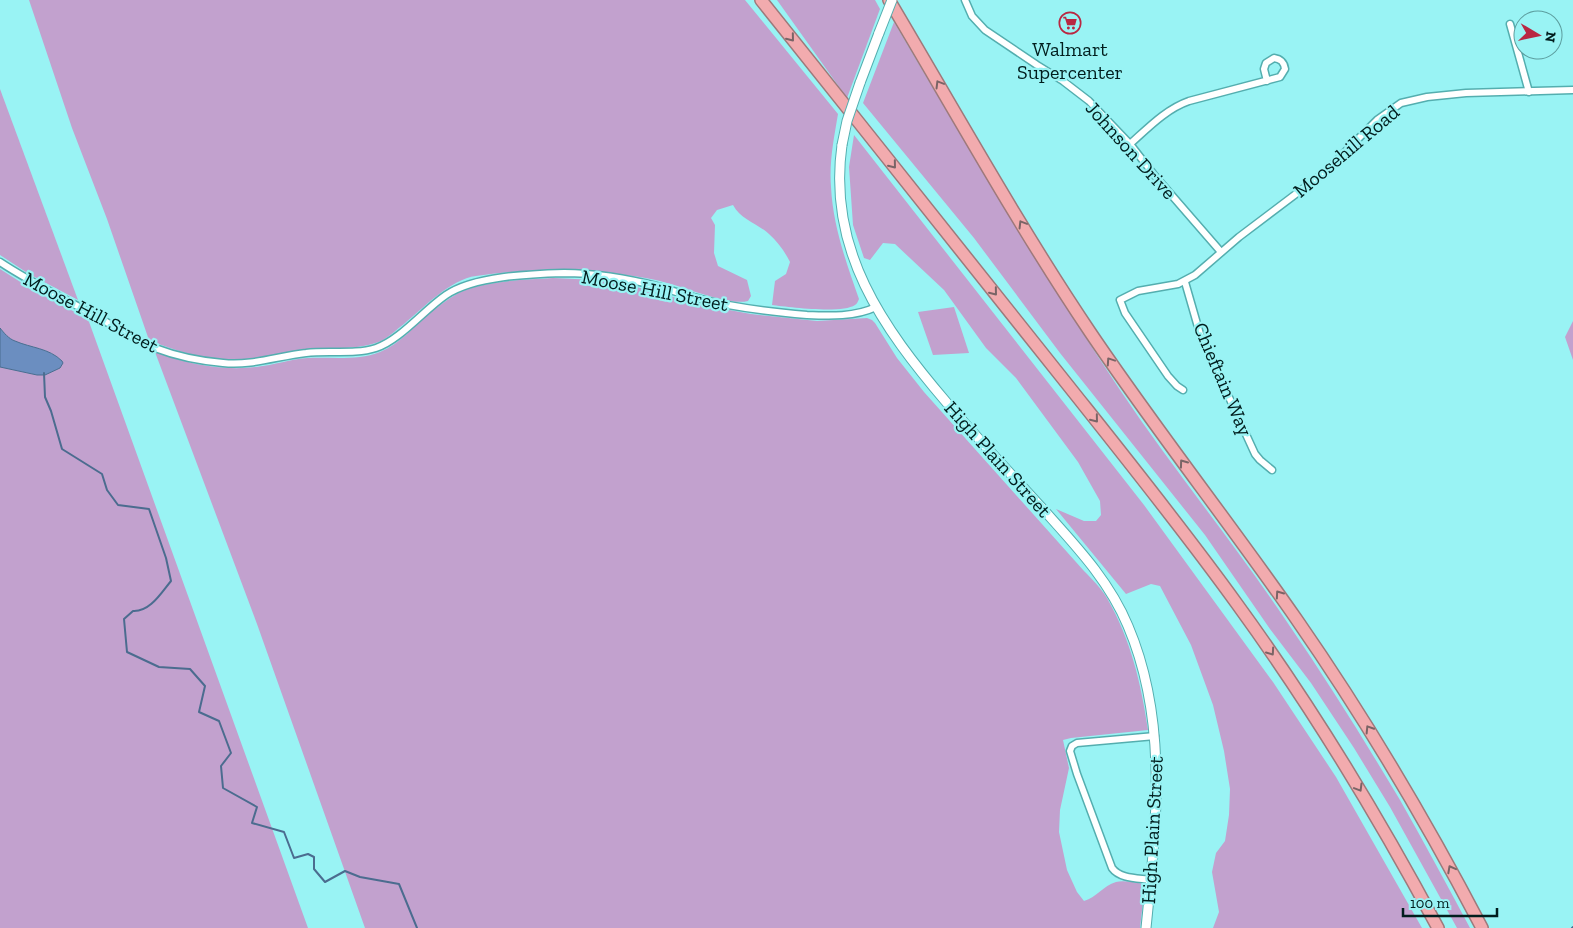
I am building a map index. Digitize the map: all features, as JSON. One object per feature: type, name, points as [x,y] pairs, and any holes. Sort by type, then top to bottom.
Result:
[{"type":"highway","points":[[761,0],[1223,583],[1286,673],[1331,743],[1384,830],[1438,928]]},
{"type":"highway","points":[[891,0],[1020,220],[1076,310],[1126,384],[1288,608],[1346,692],[1415,805],[1482,928]]},
{"type":"main road","name":"High Plain Street","points":[[891,0],[860,83],[847,122],[842,145],[839,188],[845,232],[859,274],[892,334],[921,372],[963,421],[1084,555],[1103,580],[1122,612],[1134,640],[1147,688],[1155,736],[1157,797],[1146,928]]},
{"type":"street","name":"Johnson Drive","points":[[964,0],[972,16],[985,30],[1089,101],[1130,144],[1155,176],[1221,252]]},
{"type":"street","points":[[1510,24],[1529,92]]},
{"type":"street","points":[[1130,144],[1166,112],[1182,103],[1266,81]]},
{"type":"street","name":"Moosehill Road","points":[[1183,390],[1168,376],[1129,320],[1120,300],[1138,292],[1185,282],[1200,272],[1248,230],[1325,172],[1377,120],[1396,106],[1419,99],[1466,93],[1573,90]]},
{"type":"street","name":"Moose Hill Street","points":[[0,262],[151,346],[179,355],[226,364],[251,363],[308,352],[358,351],[375,348],[390,340],[445,296],[462,286],[481,281],[521,276],[565,273],[616,278],[651,285],[716,303],[785,313],[827,316],[866,311],[876,307]]},
{"type":"street","name":"Chieftain Way","points":[[1185,282],[1200,334],[1255,454],[1272,470]]},
{"type":"street","points":[[1151,880],[1124,876],[1112,868],[1070,751],[1072,746],[1077,743],[1155,736]]},
{"type":"shaded area","points":[[29,0],[745,0],[838,114],[831,159],[832,201],[841,244],[859,299],[855,305],[839,309],[772,305],[775,281],[786,274],[790,262],[772,237],[740,214],[733,205],[717,210],[711,218],[715,225],[714,253],[718,266],[747,280],[751,296],[748,301],[740,302],[719,299],[657,280],[607,272],[551,270],[514,272],[467,278],[447,288],[383,340],[365,346],[317,348],[291,351],[264,358],[234,360],[190,354],[162,345],[149,340],[107,219],[72,128]]},
{"type":"shaded area","points":[[777,0],[875,0],[880,9],[847,98]]},
{"type":"shaded area","points":[[894,22],[1004,208],[1090,345],[1140,419],[1267,593],[1345,710],[1400,800],[1470,928],[1457,928],[1390,807],[1354,748],[1311,683],[1270,629],[1205,535],[1060,353],[974,238],[863,103]]},
{"type":"shaded area","points":[[0,89],[78,300],[29,274],[0,255]]},
{"type":"shaded area","points":[[854,135],[1144,505],[1273,682],[1336,777],[1422,928],[1213,928],[1219,912],[1212,872],[1216,853],[1225,841],[1230,789],[1224,751],[1213,705],[1191,645],[1160,586],[1151,584],[1126,594],[1056,509],[1084,521],[1096,521],[1101,515],[1100,501],[1078,462],[1016,378],[986,348],[944,290],[895,244],[883,243],[870,260],[864,258],[853,225],[849,167]]},
{"type":"shaded area","points":[[0,269],[33,290],[88,319],[308,928],[0,928],[0,367],[45,375],[60,368],[62,361],[51,353],[13,340],[0,328]]},
{"type":"shaded area","points":[[553,278],[597,280],[633,286],[702,305],[751,314],[817,321],[867,318],[875,323],[897,358],[924,392],[1099,587],[1107,598],[1123,630],[1134,662],[1148,730],[1063,740],[1069,768],[1060,810],[1059,832],[1067,870],[1077,892],[1084,901],[1116,882],[1126,881],[1145,884],[1140,928],[365,928],[257,624],[155,352],[205,366],[230,368],[256,367],[308,358],[362,357],[387,349],[431,312],[463,291],[496,283]]},
{"type":"shaded area","points":[[954,307],[969,353],[933,355],[918,312]]},
{"type":"shaded area","points":[[1573,321],[1573,360],[1565,337]]},
{"type":"water","points":[[0,328],[13,340],[46,351],[57,357],[63,363],[60,368],[45,375],[37,375],[0,367]]},
{"type":"waterway","points":[[44,373],[45,397],[62,449],[102,474],[107,490],[118,505],[149,509],[166,558],[171,581],[150,605],[133,611],[124,619],[127,652],[159,667],[190,669],[205,686],[199,712],[219,721],[231,753],[221,766],[223,788],[257,807],[252,823],[284,832],[294,858],[308,854],[314,857],[314,869],[325,882],[345,871],[360,877],[399,884],[417,928]]},
{"type":"place","name":"Walmart Supercenter","points":[[1070,23]]}]
